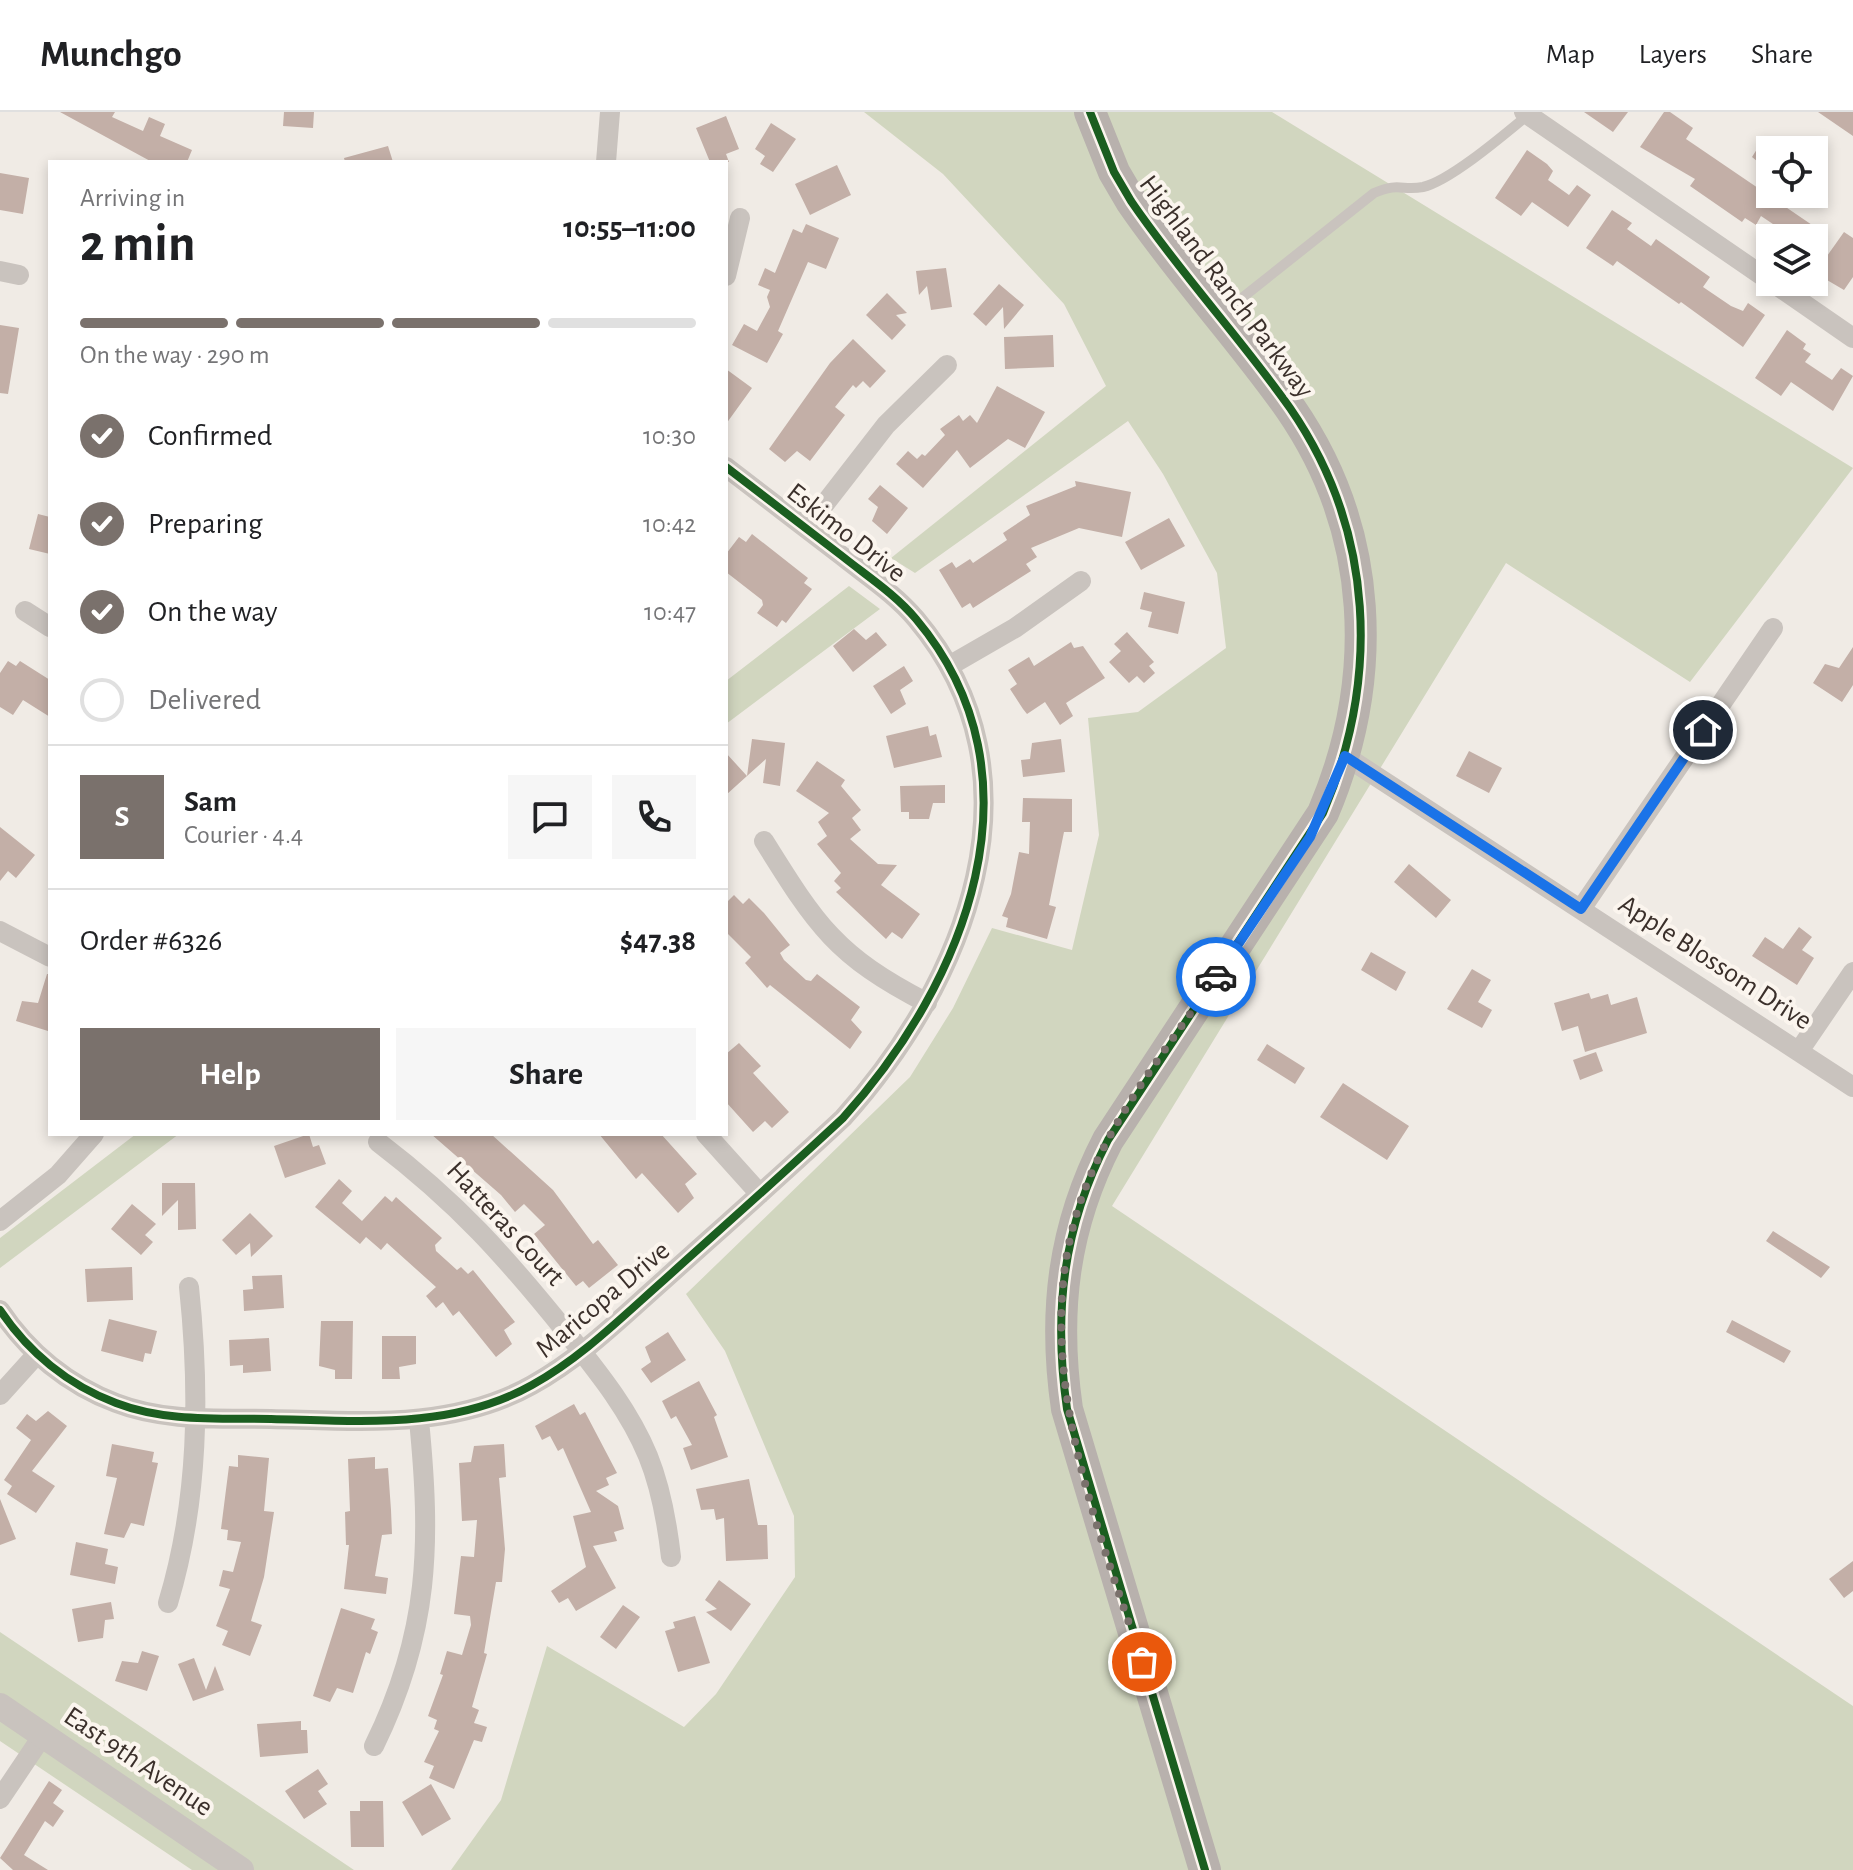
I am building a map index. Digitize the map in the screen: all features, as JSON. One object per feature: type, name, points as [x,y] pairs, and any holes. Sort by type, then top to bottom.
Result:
[{"type":"main road","name":"Highland Ranch Parkway","points":[[1090,112],[1114,172],[1131,201],[1270,381],[1308,438],[1330,480],[1357,569],[1363,637],[1358,702],[1345,756],[1310,837],[1108,1140],[1075,1218],[1062,1277],[1060,1337],[1067,1409],[1205,1870]]},
{"type":"street","points":[[606,160],[610,112]]},
{"type":"street","points":[[1529,113],[1756,272]]},
{"type":"street","points":[[728,268],[740,218]]},
{"type":"street","points":[[1792,296],[1853,338]]},
{"type":"street","points":[[806,528],[886,425],[947,365]]},
{"type":"street","name":"Eskimo Drive","points":[[728,469],[889,592],[913,616],[949,666],[975,729],[983,772],[984,828],[978,863],[961,922],[927,1003]]},
{"type":"street","points":[[949,666],[1015,628],[1081,581]]},
{"type":"street","points":[[25,611],[48,626]]},
{"type":"street","points":[[1581,909],[1773,628]]},
{"type":"street","name":"Apple Blossom Drive","points":[[1345,756],[1853,1087]]},
{"type":"street","points":[[764,841],[810,914],[831,940],[875,975],[927,1003]]},
{"type":"street","points":[[0,931],[48,956]]},
{"type":"street","points":[[1799,1051],[1853,972]]},
{"type":"street","name":"Maricopa Drive","points":[[0,1310],[37,1354],[87,1390],[147,1413],[195,1418],[419,1420],[493,1403],[528,1388],[582,1353],[843,1118],[875,1083],[927,1003]]},
{"type":"street","points":[[0,1221],[58,1175],[92,1136]]},
{"type":"street","points":[[708,1136],[760,1194]]},
{"type":"street","name":"Hatteras Court","points":[[378,1142],[467,1215],[502,1252],[615,1395],[648,1456],[660,1490],[671,1557]]},
{"type":"street","points":[[168,1603],[187,1529],[195,1418],[194,1339],[189,1287]]},
{"type":"street","points":[[0,1395],[37,1354]]},
{"type":"street","points":[[374,1746],[402,1681],[423,1593],[427,1504],[419,1420]]},
{"type":"street","name":"East 9th Avenue","points":[[0,1706],[233,1868]]},
{"type":"street","points":[[0,1799],[43,1735]]},
{"type":"lane","points":[[1218,317],[1374,193],[1394,184],[1422,187],[1434,183],[1455,171],[1529,113]]},
{"type":"green space","points":[[864,112],[1272,112],[1853,468],[1690,682],[1506,563],[1112,1206],[1853,1706],[1853,1870],[451,1870],[501,1800],[547,1646],[684,1727],[716,1694],[795,1577],[794,1516],[725,1351],[686,1294],[910,1077],[953,1008],[992,928],[1072,950],[1099,835],[1088,718],[1138,712],[1226,648],[1217,573],[1163,474],[1128,421],[915,573],[891,558],[1106,386],[1064,304],[943,174]]},
{"type":"green space","points":[[849,586],[880,609],[728,723],[728,679]]},
{"type":"green space","points":[[133,1136],[176,1136],[0,1268],[0,1238]]},
{"type":"green space","points":[[0,1632],[354,1870],[192,1870],[0,1741]]},
{"type":"building","points":[[60,112],[115,112],[112,117],[143,131],[149,117],[165,124],[160,136],[192,150],[188,160],[148,160]]},
{"type":"building","points":[[284,112],[314,112],[313,128],[283,126]]},
{"type":"building","points":[[1584,112],[1628,112],[1613,132]]},
{"type":"building","points":[[1664,112],[1670,112],[1693,128],[1686,139],[1756,187],[1756,208],[1787,208],[1811,224],[1773,224],[1761,216],[1756,225],[1745,218],[1742,222],[1690,186],[1695,179],[1640,147]]},
{"type":"building","points":[[1818,112],[1853,112],[1853,136]]},
{"type":"building","points":[[726,116],[739,149],[726,154],[729,162],[709,160],[696,128]]},
{"type":"building","points":[[771,123],[796,139],[773,172],[760,164],[765,156],[755,149]]},
{"type":"building","points":[[388,146],[392,160],[344,160]]},
{"type":"building","points":[[1527,150],[1553,171],[1548,180],[1569,195],[1577,185],[1591,195],[1568,227],[1532,202],[1521,216],[1495,198]]},
{"type":"building","points":[[837,165],[851,195],[810,215],[795,184]]},
{"type":"building","points":[[0,173],[29,178],[23,214],[0,210]]},
{"type":"building","points":[[1612,210],[1632,223],[1627,229],[1651,246],[1656,239],[1710,277],[1703,287],[1731,306],[1743,311],[1748,303],[1765,315],[1743,347],[1617,261],[1613,266],[1586,248]]},
{"type":"building","points":[[806,224],[839,238],[826,269],[808,262],[778,331],[783,334],[767,363],[732,345],[744,324],[757,331],[770,307],[767,297],[770,290],[758,285],[765,268],[775,273],[793,229],[802,233]]},
{"type":"building","points":[[1844,232],[1853,238],[1853,277],[1844,290],[1828,281],[1828,255]]},
{"type":"building","points":[[946,268],[952,307],[931,310],[927,286],[919,295],[916,271]]},
{"type":"building","points":[[999,284],[1024,305],[1004,329],[1003,307],[986,326],[973,314]]},
{"type":"building","points":[[887,293],[907,313],[896,315],[906,325],[892,340],[866,315]]},
{"type":"building","points":[[0,325],[19,328],[8,394],[0,393]]},
{"type":"building","points":[[1787,330],[1806,344],[1803,349],[1811,354],[1805,362],[1832,380],[1841,368],[1853,376],[1833,411],[1791,382],[1781,396],[1755,378]]},
{"type":"building","points":[[1053,335],[1054,367],[1005,369],[1004,337]]},
{"type":"building","points":[[853,339],[886,371],[870,388],[863,381],[856,388],[853,385],[835,407],[845,415],[810,461],[797,451],[785,462],[769,449],[830,363]]},
{"type":"building","points":[[728,370],[752,388],[728,421]]},
{"type":"building","points":[[997,386],[1045,412],[1025,448],[1008,439],[970,468],[957,450],[923,488],[896,464],[908,451],[917,459],[922,454],[925,456],[945,435],[940,429],[959,415],[963,421],[970,415],[977,423]]},
{"type":"building","points":[[1075,481],[1131,492],[1122,537],[1079,528],[1031,548],[1037,557],[1026,564],[1031,571],[973,608],[970,603],[962,608],[939,570],[952,562],[956,568],[970,559],[973,563],[1007,540],[1003,533],[1030,515],[1026,506],[1076,486]]},
{"type":"building","points":[[880,485],[908,508],[887,534],[872,521],[878,507],[868,499]]},
{"type":"building","points":[[38,514],[48,516],[48,554],[29,549]]},
{"type":"building","points":[[1169,518],[1185,546],[1141,570],[1125,542]]},
{"type":"building","points":[[752,534],[808,578],[804,583],[812,589],[786,623],[782,620],[777,627],[757,613],[763,605],[762,600],[728,574],[728,551],[739,537],[746,542]]},
{"type":"building","points":[[1144,592],[1185,602],[1178,634],[1148,627],[1152,612],[1140,609]]},
{"type":"building","points":[[854,629],[866,640],[876,632],[887,645],[853,672],[833,646]]},
{"type":"building","points":[[1127,632],[1154,662],[1149,666],[1155,673],[1144,683],[1137,676],[1129,683],[1109,662],[1121,651],[1114,644]]},
{"type":"building","points":[[1071,642],[1074,648],[1083,646],[1105,678],[1066,703],[1073,716],[1060,725],[1045,702],[1027,714],[1010,689],[1017,684],[1008,670],[1029,657],[1034,666]]},
{"type":"building","points":[[1853,647],[1853,685],[1842,702],[1813,683],[1825,664],[1839,668]]},
{"type":"building","points":[[8,661],[16,666],[20,661],[48,679],[48,716],[23,700],[13,715],[0,707],[0,673]]},
{"type":"building","points":[[904,666],[913,681],[900,690],[906,704],[891,714],[873,686]]},
{"type":"building","points":[[928,726],[930,736],[936,734],[942,757],[894,768],[886,736]]},
{"type":"building","points":[[752,739],[785,743],[780,786],[763,783],[766,759],[747,776]]},
{"type":"building","points":[[1061,739],[1065,772],[1023,777],[1021,760],[1030,759],[1032,743]]},
{"type":"building","points":[[1469,751],[1502,768],[1489,793],[1456,776]]},
{"type":"building","points":[[728,755],[747,776],[728,793]]},
{"type":"building","points":[[817,761],[845,780],[841,786],[861,810],[852,818],[861,830],[850,839],[878,864],[897,865],[881,885],[920,914],[902,939],[892,932],[886,939],[836,892],[841,888],[834,881],[841,873],[817,844],[827,836],[818,822],[829,813],[796,791]]},
{"type":"building","points":[[945,785],[945,803],[933,803],[929,819],[909,819],[909,812],[901,812],[900,786]]},
{"type":"building","points":[[1023,798],[1072,799],[1072,832],[1064,832],[1049,905],[1056,907],[1047,939],[1006,927],[1008,918],[1002,916],[1011,894],[1019,852],[1029,854],[1030,822],[1022,822]]},
{"type":"building","points":[[0,827],[35,855],[16,878],[8,871],[0,881]]},
{"type":"building","points":[[1409,864],[1451,900],[1436,918],[1394,882]]},
{"type":"building","points":[[734,895],[743,904],[749,898],[790,945],[780,953],[784,960],[806,980],[811,981],[817,974],[860,1007],[851,1020],[862,1032],[850,1049],[770,985],[767,988],[745,963],[751,957],[728,934],[728,901]]},
{"type":"building","points":[[1799,927],[1812,937],[1802,950],[1814,958],[1797,985],[1752,956],[1765,937],[1783,949]]},
{"type":"building","points":[[1371,952],[1406,972],[1396,991],[1361,970]]},
{"type":"building","points":[[1472,969],[1491,980],[1478,1002],[1492,1010],[1482,1028],[1447,1009]]},
{"type":"building","points":[[48,974],[48,1031],[16,1021],[22,1001],[38,1003]]},
{"type":"building","points":[[1589,993],[1591,999],[1608,994],[1611,1005],[1637,997],[1647,1033],[1585,1052],[1578,1026],[1562,1031],[1554,1003]]},
{"type":"building","points":[[739,1043],[761,1066],[753,1073],[789,1112],[772,1128],[765,1121],[753,1132],[728,1104],[728,1052]]},
{"type":"building","points":[[1267,1044],[1305,1068],[1295,1084],[1257,1060]]},
{"type":"building","points":[[1596,1052],[1603,1071],[1580,1080],[1573,1060]]},
{"type":"building","points":[[1343,1083],[1409,1126],[1387,1160],[1320,1117]]},
{"type":"building","points":[[310,1136],[313,1147],[319,1145],[326,1164],[285,1178],[274,1146]]},
{"type":"building","points":[[433,1136],[493,1136],[553,1190],[593,1244],[598,1240],[618,1265],[589,1288],[583,1281],[576,1286],[534,1234],[545,1225],[524,1204],[515,1212],[501,1195]]},
{"type":"building","points":[[601,1136],[663,1136],[697,1174],[685,1184],[694,1198],[678,1213],[642,1173],[636,1179]]},
{"type":"building","points":[[339,1179],[352,1191],[342,1203],[362,1221],[385,1196],[392,1202],[396,1197],[442,1238],[435,1245],[436,1251],[457,1270],[461,1267],[468,1274],[473,1270],[515,1322],[504,1330],[512,1344],[496,1357],[459,1311],[453,1316],[443,1302],[436,1308],[426,1296],[436,1287],[387,1243],[381,1250],[366,1237],[360,1244],[315,1207]]},
{"type":"building","points":[[162,1183],[195,1183],[196,1229],[178,1230],[178,1200],[162,1216]]},
{"type":"building","points":[[132,1204],[156,1224],[145,1235],[153,1242],[141,1255],[111,1229]]},
{"type":"building","points":[[250,1213],[273,1236],[251,1257],[250,1243],[236,1255],[222,1240]]},
{"type":"building","points":[[1773,1231],[1830,1267],[1821,1278],[1766,1241]]},
{"type":"building","points":[[132,1267],[133,1300],[87,1302],[85,1269]]},
{"type":"building","points":[[282,1275],[284,1308],[244,1311],[243,1290],[253,1289],[252,1276]]},
{"type":"building","points":[[109,1319],[157,1331],[151,1354],[145,1353],[143,1362],[101,1351]]},
{"type":"building","points":[[1732,1320],[1791,1351],[1784,1363],[1726,1332]]},
{"type":"building","points":[[321,1321],[353,1321],[352,1379],[335,1379],[335,1370],[319,1366]]},
{"type":"building","points":[[668,1332],[686,1360],[651,1383],[641,1369],[651,1362],[645,1347]]},
{"type":"building","points":[[382,1336],[416,1336],[416,1364],[399,1367],[400,1379],[382,1379]]},
{"type":"building","points":[[269,1338],[271,1371],[243,1373],[243,1365],[230,1366],[229,1340]]},
{"type":"building","points":[[699,1381],[717,1415],[714,1417],[728,1457],[691,1470],[683,1448],[692,1445],[676,1416],[671,1419],[662,1401]]},
{"type":"building","points":[[574,1404],[580,1415],[585,1412],[617,1473],[606,1478],[609,1485],[596,1491],[618,1506],[624,1529],[614,1532],[617,1541],[593,1546],[616,1588],[576,1611],[568,1598],[559,1603],[551,1591],[586,1567],[573,1516],[591,1512],[563,1448],[558,1451],[550,1436],[542,1440],[535,1426]]},
{"type":"building","points":[[48,1411],[67,1426],[32,1471],[55,1486],[36,1513],[7,1494],[12,1486],[4,1480],[31,1440],[16,1428],[27,1414],[36,1421]]},
{"type":"building","points":[[112,1444],[154,1452],[152,1462],[158,1463],[144,1526],[131,1523],[124,1538],[104,1534],[117,1478],[106,1476]]},
{"type":"building","points":[[504,1444],[506,1477],[499,1478],[505,1549],[502,1582],[496,1582],[484,1653],[487,1654],[472,1707],[479,1710],[474,1723],[487,1727],[482,1742],[474,1740],[454,1789],[429,1778],[434,1766],[424,1762],[439,1731],[434,1729],[437,1720],[428,1716],[443,1675],[440,1674],[447,1651],[462,1655],[471,1625],[470,1616],[454,1614],[461,1556],[474,1557],[477,1520],[462,1521],[459,1463],[471,1462],[474,1446]]},
{"type":"building","points":[[238,1455],[269,1458],[264,1511],[274,1512],[264,1577],[251,1621],[262,1625],[250,1656],[222,1645],[228,1631],[216,1626],[230,1589],[219,1586],[223,1570],[233,1572],[241,1542],[227,1540],[228,1530],[221,1529],[229,1466],[238,1467]]},
{"type":"building","points":[[375,1457],[375,1469],[388,1468],[392,1534],[382,1535],[375,1576],[388,1578],[386,1594],[344,1589],[349,1545],[346,1545],[345,1512],[350,1511],[348,1459]]},
{"type":"building","points":[[749,1479],[758,1525],[767,1525],[768,1559],[726,1561],[724,1518],[716,1520],[714,1509],[701,1510],[696,1489]]},
{"type":"building","points":[[0,1499],[16,1539],[0,1545]]},
{"type":"building","points":[[76,1542],[108,1549],[105,1564],[118,1567],[115,1584],[70,1575]]},
{"type":"building","points":[[1853,1561],[1853,1591],[1844,1598],[1829,1579]]},
{"type":"building","points":[[719,1580],[751,1604],[731,1631],[706,1612],[717,1609],[705,1600]]},
{"type":"building","points":[[111,1602],[114,1619],[105,1620],[103,1638],[78,1642],[72,1609]]},
{"type":"building","points":[[623,1605],[640,1617],[616,1649],[600,1637]]},
{"type":"building","points":[[341,1608],[375,1619],[371,1629],[378,1632],[370,1654],[366,1652],[353,1693],[337,1688],[330,1702],[313,1696]]},
{"type":"building","points":[[695,1616],[710,1663],[678,1672],[665,1631],[675,1628],[673,1622]]},
{"type":"building","points":[[142,1651],[159,1656],[147,1691],[115,1681],[122,1661],[138,1663]]},
{"type":"building","points":[[194,1658],[206,1690],[215,1666],[224,1690],[193,1701],[178,1664]]},
{"type":"building","points":[[301,1721],[301,1730],[307,1730],[308,1753],[260,1757],[257,1724]]},
{"type":"building","points":[[318,1769],[328,1784],[318,1791],[327,1804],[304,1819],[285,1791]]},
{"type":"building","points":[[49,1781],[62,1790],[53,1803],[64,1811],[53,1827],[45,1821],[24,1855],[48,1870],[13,1870],[0,1858]]},
{"type":"building","points":[[431,1784],[451,1819],[422,1836],[402,1802]]},
{"type":"building","points":[[360,1801],[383,1801],[384,1847],[351,1847],[350,1811],[360,1811]]},
{"type":"cycle path","points":[[1090,112],[1114,172],[1131,201],[1271,382],[1318,455],[1339,504],[1353,555],[1360,606],[1360,658],[1354,710],[1341,762],[1323,813],[1108,1140],[1081,1205],[1065,1271],[1061,1338],[1067,1409],[1205,1870]]},
{"type":"cycle path","points":[[0,1310],[23,1340],[50,1366],[98,1396],[135,1409],[212,1419],[371,1421],[404,1420],[470,1410],[532,1385],[584,1350],[843,1118],[887,1064],[925,1005],[955,942],[975,877],[984,811],[978,745],[956,680],[908,610],[728,469]]},
{"type":"way so far","points":[[1142,1662],[1067,1409],[1060,1337],[1062,1277],[1075,1218],[1094,1169],[1122,1116],[1216,977]]},
{"type":"route","points":[[1216,977],[1310,837],[1336,783],[1345,756],[1581,909],[1703,730]]}]
